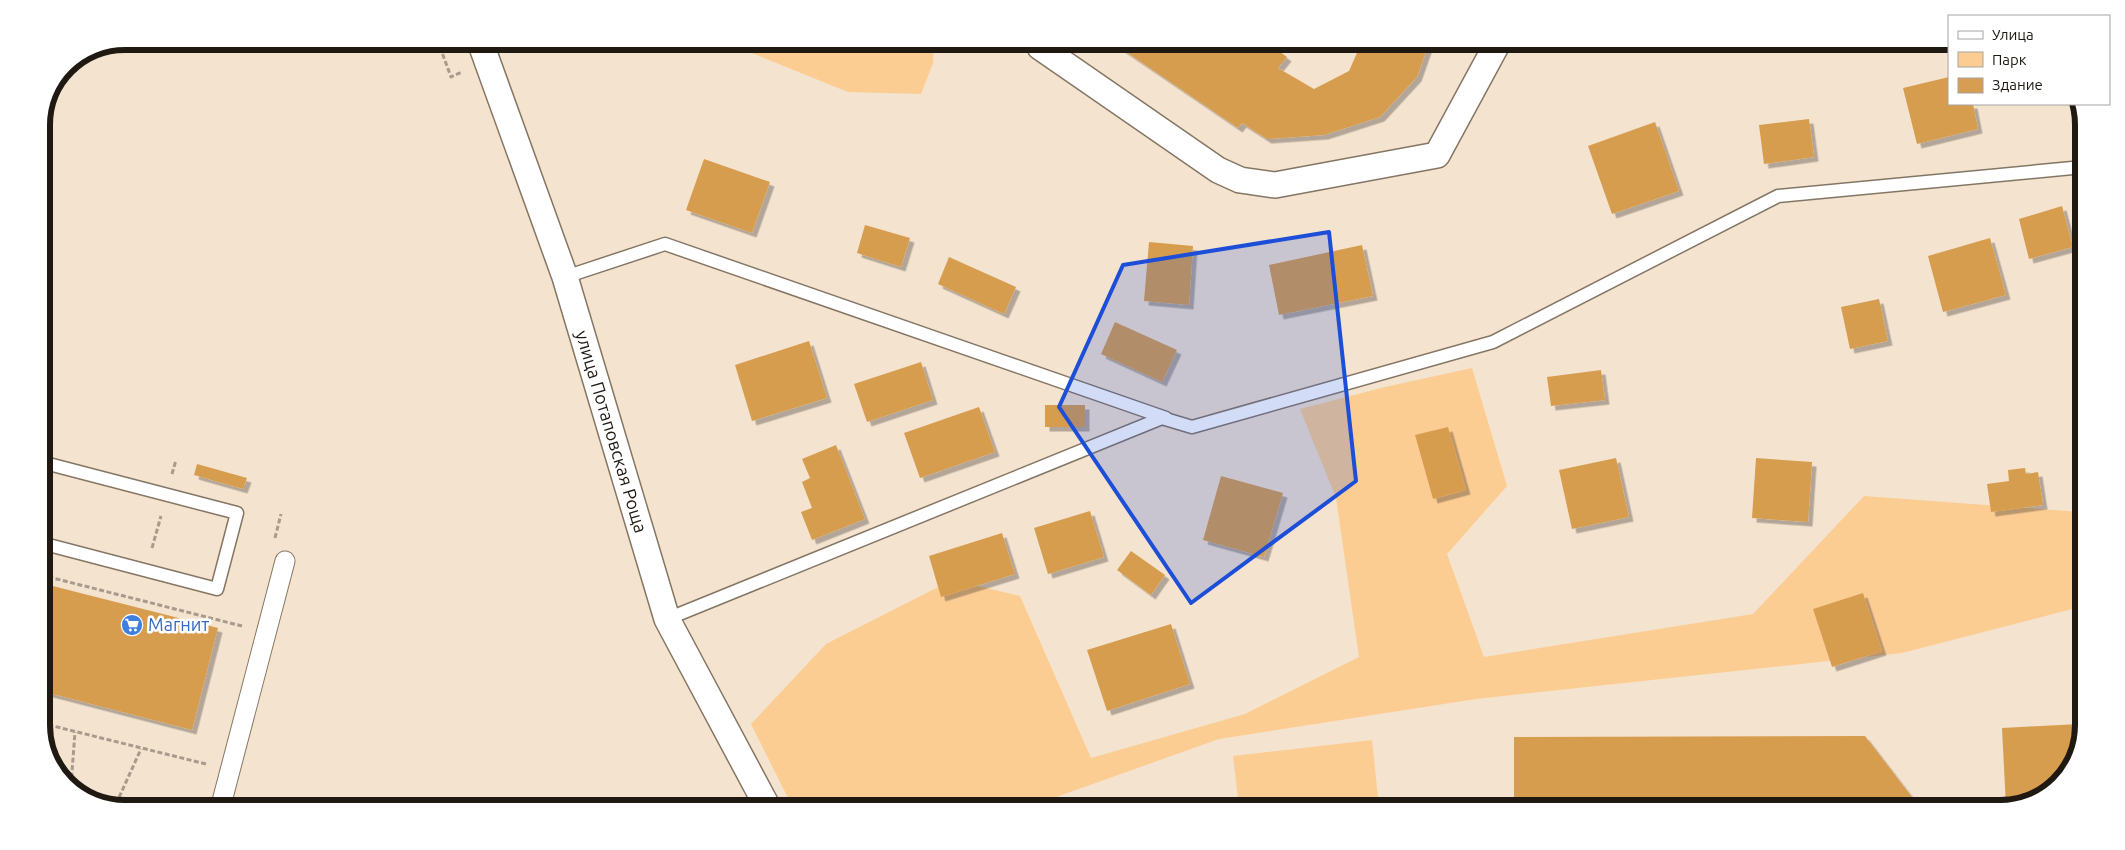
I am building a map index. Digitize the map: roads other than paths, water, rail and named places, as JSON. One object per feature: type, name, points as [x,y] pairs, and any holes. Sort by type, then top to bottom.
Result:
[{"type":"street","name":"улица Потаповская Роща","points":[[483,50],[565,277],[667,619],[764,800]]},
{"type":"street","points":[[1044,50],[1218,170],[1240,180],[1275,185],[1437,155],[1494,50]]},
{"type":"street","points":[[221,800],[285,561]]},
{"type":"lane","points":[[667,619],[1162,418],[1192,427],[1493,342],[1778,196],[2075,168]]},
{"type":"lane","points":[[565,277],[666,244],[1192,427]]},
{"type":"lane","points":[[50,464],[237,512],[217,589],[50,545]]},
{"type":"place","name":"Магнит","points":[[132,625]]}]
